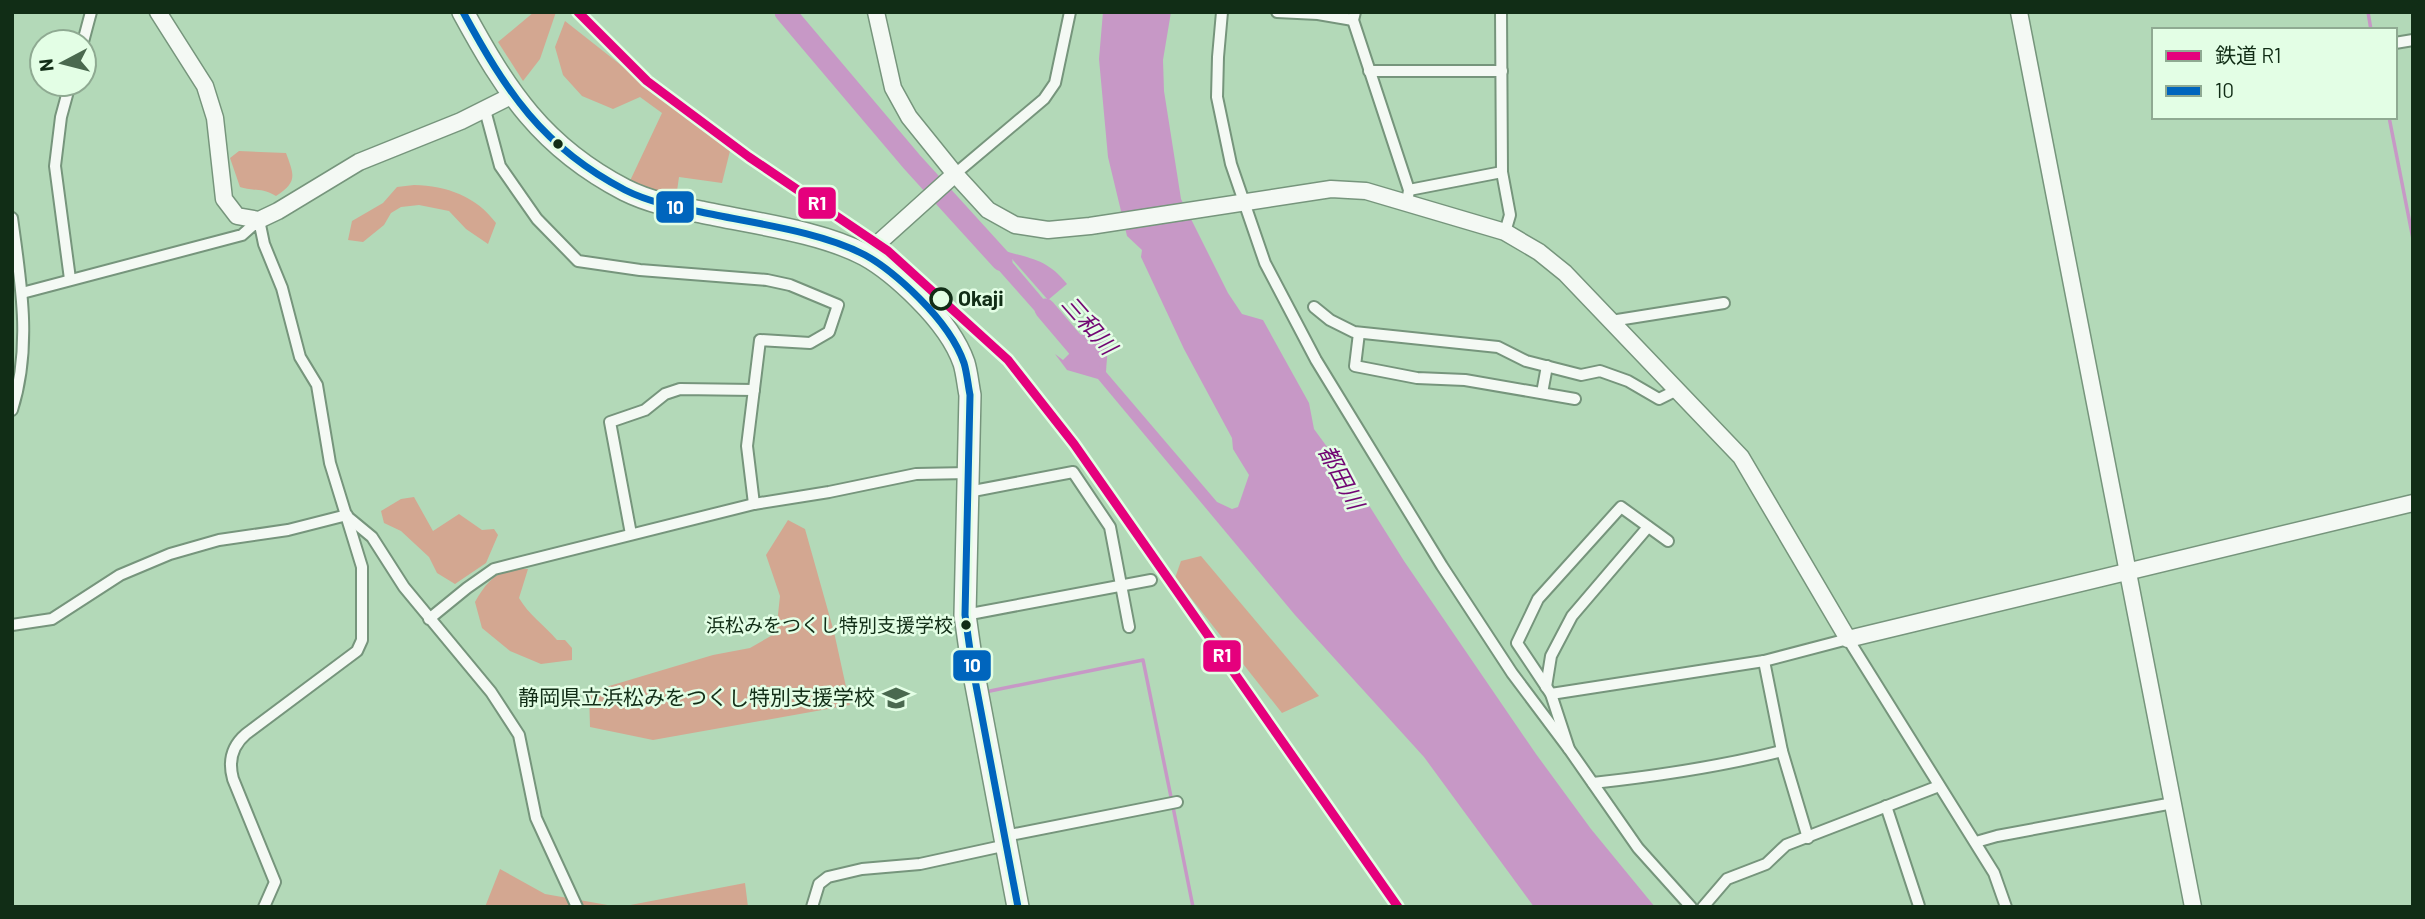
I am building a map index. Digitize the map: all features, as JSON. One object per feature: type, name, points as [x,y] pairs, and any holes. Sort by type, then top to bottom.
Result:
[{"type":"highway","points":[[463,12],[513,95],[545,134],[581,164],[625,190],[654,202],[822,239],[865,255],[902,280],[930,309],[960,354],[970,395],[965,614],[971,664],[1018,907]]},
{"type":"street","points":[[158,12],[205,86],[215,118],[224,199],[237,216],[259,220]]},
{"type":"street","points":[[876,12],[893,88],[909,117],[951,178],[988,210],[1015,225],[1048,230],[1090,226],[1331,189],[1408,197],[1505,232],[1539,252],[1565,273],[1741,457],[1848,639],[1976,842],[1994,873],[2006,907]]},
{"type":"street","points":[[865,255],[927,198],[1044,99],[1055,83],[1070,12]]},
{"type":"street","points":[[1222,12],[1217,57],[1217,97],[1240,203],[1265,263],[1316,360],[1441,566],[1512,673],[1638,848],[1690,907]]},
{"type":"street","points":[[1277,12],[1354,16],[1408,197]]},
{"type":"street","points":[[1501,12],[1502,172],[1510,215],[1505,232]]},
{"type":"street","points":[[2019,12],[2193,907]]},
{"type":"street","points":[[1369,71],[1502,71]]},
{"type":"street","points":[[22,293],[242,235],[259,220],[359,162],[485,110],[513,95]]},
{"type":"street","points":[[67,98],[61,117],[55,166],[70,279]]},
{"type":"street","points":[[485,110],[500,166],[537,219],[578,261],[640,270],[767,280],[790,285],[838,305],[830,332],[810,343],[760,340],[747,446],[754,504]]},
{"type":"street","points":[[1408,197],[1502,172]]},
{"type":"street","points":[[12,218],[22,293],[25,347],[12,410]]},
{"type":"street","points":[[259,220],[264,244],[282,288],[300,357],[317,385],[330,463],[362,567],[362,640],[357,651],[246,733],[234,746],[230,767],[233,779],[275,881],[264,907]]},
{"type":"street","points":[[1611,321],[1724,303]]},
{"type":"street","points":[[1314,307],[1330,320],[1359,333],[1498,347],[1526,361],[1581,375],[1600,371],[1628,381],[1659,399],[1677,390]]},
{"type":"street","points":[[1359,333],[1355,366],[1417,378],[1465,380],[1575,399]]},
{"type":"street","points":[[1542,393],[1547,366]]},
{"type":"street","points":[[631,534],[610,422],[645,410],[666,394],[680,389],[754,390]]},
{"type":"street","points":[[429,619],[495,569],[754,504],[916,474],[969,483],[1073,472],[1110,527],[1129,627]]},
{"type":"street","points":[[1549,691],[1764,662],[1848,639],[2413,503]]},
{"type":"street","points":[[1569,749],[1549,691],[1517,643],[1538,599],[1621,507],[1668,541]]},
{"type":"street","points":[[348,517],[372,537],[404,587],[491,692],[519,735],[536,818],[577,907]]},
{"type":"street","points":[[12,625],[52,619],[120,575],[170,554],[219,541],[348,517]]},
{"type":"street","points":[[1549,691],[1551,656],[1572,616],[1648,527]]},
{"type":"street","points":[[965,614],[1151,580]]},
{"type":"street","points":[[1764,662],[1782,751],[1808,838]]},
{"type":"street","points":[[1593,783],[1668,775],[1727,765],[1782,751]]},
{"type":"street","points":[[1703,907],[1727,879],[1766,864],[1786,845],[1939,786]]},
{"type":"street","points":[[812,907],[819,884],[828,877],[862,869],[920,864],[1006,840],[1177,802]]},
{"type":"street","points":[[1976,842],[2173,803]]},
{"type":"street","points":[[1886,806],[1919,906]]},
{"type":"shaded area","points":[[534,12],[556,12],[540,59],[523,81],[498,42]]},
{"type":"shaded area","points":[[565,21],[730,151],[722,183],[679,177],[676,198],[629,183],[662,113],[640,97],[613,109],[582,96],[563,75],[555,47]]},
{"type":"shaded area","points":[[239,151],[286,153],[292,173],[291,182],[276,196],[240,187],[230,158]]},
{"type":"shaded area","points":[[414,185],[449,190],[479,206],[496,223],[488,244],[466,229],[449,211],[419,205],[401,207],[391,213],[384,225],[363,242],[348,240],[352,221],[383,203],[397,187]]},
{"type":"shaded area","points":[[414,497],[433,531],[459,514],[482,530],[494,529],[498,535],[486,563],[455,584],[437,573],[429,557],[401,531],[384,523],[381,511],[401,499]]},
{"type":"shaded area","points":[[788,520],[805,529],[834,632],[850,705],[653,740],[590,727],[589,692],[713,655],[750,648],[776,633],[780,596],[766,555]]},
{"type":"shaded area","points":[[1201,556],[1319,696],[1282,713],[1175,578],[1181,561]]},
{"type":"shaded area","points":[[514,568],[528,569],[519,598],[557,640],[565,640],[572,648],[572,660],[541,664],[510,651],[482,628],[475,602],[491,580]]},
{"type":"shaded area","points":[[500,869],[545,894],[619,907],[485,907]]},
{"type":"shaded area","points":[[745,883],[748,907],[620,907]]},
{"type":"water","name":"都田川","points":[[1103,12],[1171,12],[1163,60],[1164,91],[1181,199],[1228,293],[1242,314],[1263,320],[1309,403],[1314,429],[1365,499],[1404,561],[1536,754],[1591,829],[1655,907],[1534,907],[1424,757],[1295,615],[1098,379],[1067,370],[1055,354],[1063,360],[1070,353],[1064,345],[1085,332],[1082,326],[1094,315],[1106,334],[1106,372],[1217,502],[1232,509],[1238,507],[1249,475],[1233,449],[1232,438],[1184,349],[1141,257],[1142,250],[1127,236],[1108,157],[1099,59]]},
{"type":"water","points":[[973,229],[987,245],[1001,249],[1062,321],[1069,325],[1057,336],[979,248]]},
{"type":"water","points":[[1005,251],[1046,265],[1067,284],[1048,300]]},
{"type":"waterway","name":"三和川","points":[[785,12],[912,162],[1002,261]]},
{"type":"waterway","points":[[2368,12],[2371,28]]},
{"type":"waterway","points":[[2389,119],[2413,239]]},
{"type":"waterway","name":"三和川","points":[[1045,309],[1090,362]]},
{"type":"waterway","points":[[990,691],[1143,660],[1171,797]]},
{"type":"waterway","points":[[1173,807],[1193,907]]},
{"type":"rail line","name":"R1","points":[[578,12],[647,81],[749,157],[888,251],[1008,360],[1074,444],[1398,907]]},
{"type":"transit line","name":"10","points":[[463,12],[511,92],[529,114],[549,136],[596,173],[625,190],[652,201],[785,229],[827,240],[865,255],[887,269],[919,298],[951,337],[964,363],[970,395],[965,615],[1018,907]]},
{"type":"place","name":"Okaji","points":[[941,299]]},
{"type":"place","name":"浜松みをつくし特別支援学校","points":[[966,625]]},
{"type":"place","name":"静岡県立浜松みをつくし特別支援学校","points":[[896,698]]}]
